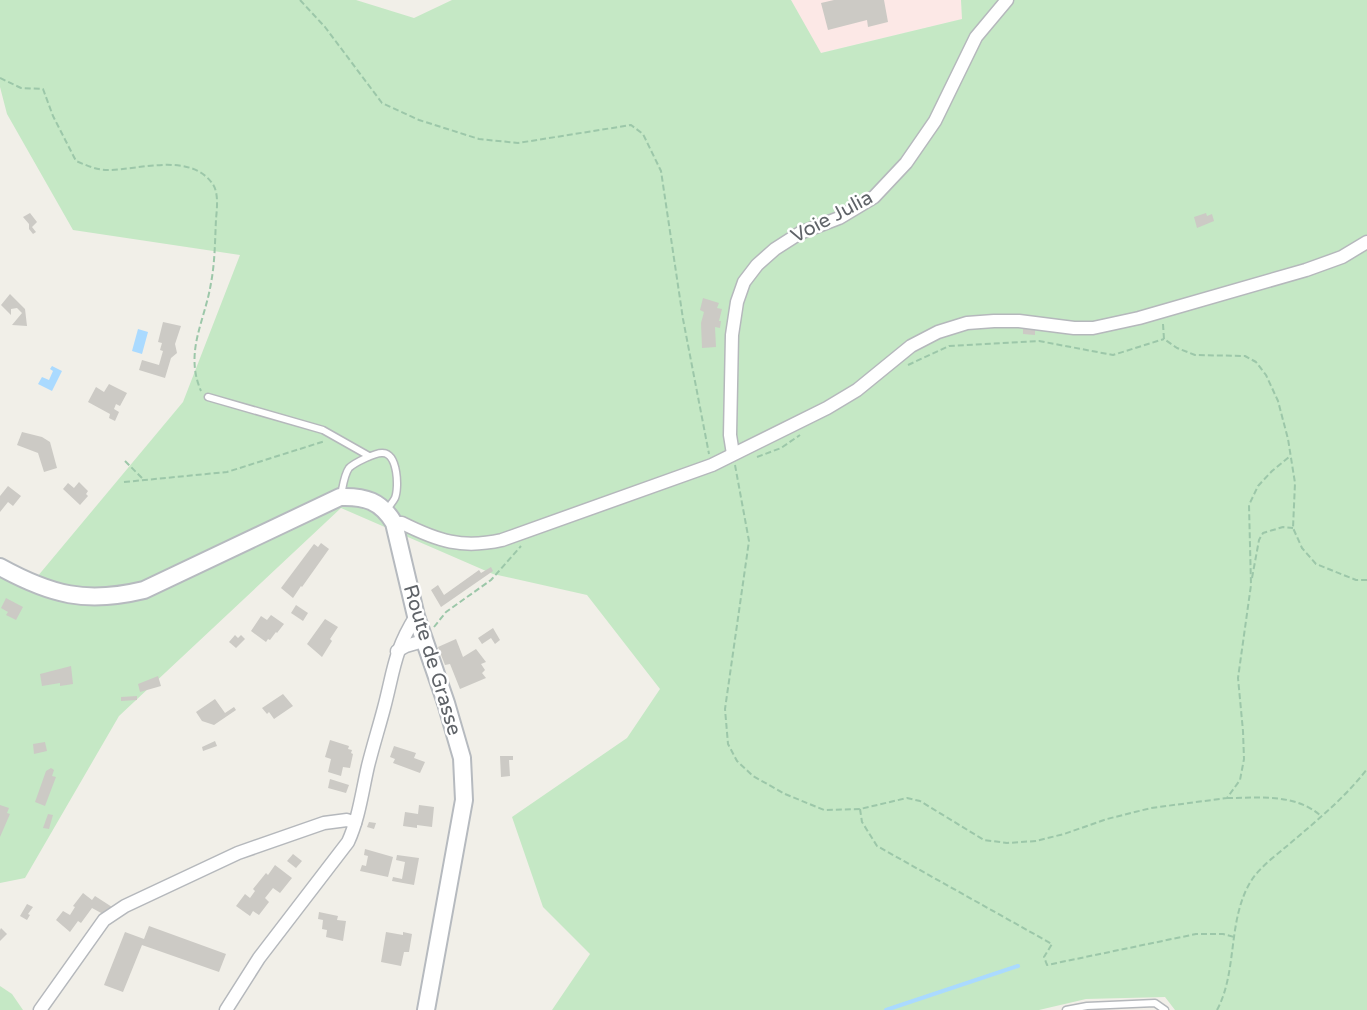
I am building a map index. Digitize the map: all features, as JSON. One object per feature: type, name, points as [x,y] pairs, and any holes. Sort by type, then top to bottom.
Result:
[{"type":"main road","points":[[0,567],[29,583],[56,593],[100,597],[124,595],[144,590],[340,497],[363,498],[390,516]]},
{"type":"main road","name":"Route de Grasse","points":[[390,516],[423,641],[446,703],[462,758],[464,800],[426,1010]]},
{"type":"street","name":"Voie Julia","points":[[733,454],[730,435],[732,335],[737,302],[744,282],[774,249],[800,233],[839,218],[874,197],[906,163],[935,121],[976,38],[1007,0]]},
{"type":"street","points":[[390,516],[445,542],[470,544],[502,540],[712,465],[827,408],[857,390],[911,346],[938,332],[968,323],[994,321],[1019,321],[1074,328],[1093,327],[1163,311],[1306,270],[1342,257],[1367,242]]},
{"type":"street","points":[[226,1010],[259,958],[348,842],[356,824],[397,651],[416,616]]},
{"type":"street","points":[[397,651],[423,641]]},
{"type":"street","points":[[40,1010],[104,920],[126,906],[238,853],[324,823],[347,820],[356,824]]},
{"type":"lane","points":[[208,397],[323,430],[369,456]]},
{"type":"lane","points":[[340,497],[350,468],[369,456],[383,453],[389,455],[395,464],[397,479],[390,516]]},
{"type":"lane","points":[[1066,1010],[1087,1006],[1155,1003],[1165,1010]]},
{"type":"path","points":[[300,0],[325,27],[382,103],[419,120],[479,139],[518,143],[631,125],[643,134],[660,171],[683,319],[712,465]]},
{"type":"path","points":[[0,78],[21,88],[43,89],[53,116],[76,161],[104,171],[175,165],[192,169],[206,177],[214,186],[217,203],[211,284],[194,351],[193,364],[202,392],[208,397]]},
{"type":"path","points":[[1163,311],[1164,339]]},
{"type":"path","points":[[907,365],[949,346],[1039,341],[1113,355],[1164,339]]},
{"type":"path","points":[[1164,339],[1177,348],[1195,355],[1245,356],[1256,362],[1266,375],[1278,401],[1288,439],[1289,457],[1295,483],[1293,528],[1302,548],[1316,564],[1356,580],[1367,580]]},
{"type":"path","points":[[754,458],[781,448],[801,435]]},
{"type":"path","points":[[124,482],[227,472],[336,438]]},
{"type":"path","points":[[733,454],[749,541],[725,709],[728,744],[737,761],[753,776],[784,794],[824,810],[860,809],[907,798],[920,801],[984,840],[1007,843],[1036,841],[1151,808],[1227,798],[1271,798],[1299,802],[1321,816]]},
{"type":"path","points":[[1251,585],[1249,505],[1258,486],[1289,457]]},
{"type":"path","points":[[125,461],[144,480]]},
{"type":"path","points":[[1227,798],[1240,780],[1244,759],[1238,678],[1258,540],[1263,533],[1283,527],[1293,528]]},
{"type":"path","points":[[423,641],[446,612],[491,580],[505,566],[530,530]]},
{"type":"path","points":[[1217,1010],[1224,996],[1234,937],[1242,903],[1251,881],[1271,860],[1351,789],[1367,770]]},
{"type":"path","points":[[860,809],[862,822],[877,846],[1052,944],[1044,957],[1047,965],[1196,934],[1223,934],[1234,937]]},
{"type":"shaded area","points":[[791,0],[961,0],[962,19],[820,53]]},
{"type":"green space","points":[[0,0],[356,0],[414,18],[452,0],[791,0],[821,53],[962,19],[961,0],[1367,0],[1367,1010],[1175,1010],[1165,997],[1086,999],[1039,1010],[552,1010],[590,954],[543,907],[512,817],[627,738],[660,689],[587,595],[493,574],[341,508],[119,716],[25,878],[0,883],[0,576],[37,577],[183,402],[240,255],[73,230],[7,114],[0,87]]},
{"type":"green space","points":[[0,986],[12,994],[23,1010],[0,1010]]},
{"type":"water","points":[[138,329],[148,332],[142,354],[132,351]]},
{"type":"water","points":[[52,366],[62,371],[52,391],[38,384],[42,377],[49,380],[53,371],[50,369]]},
{"type":"building","points":[[834,0],[884,0],[888,22],[868,27],[867,20],[828,30],[821,3]]},
{"type":"building","points":[[30,213],[37,222],[32,227],[36,232],[33,234],[23,217]]},
{"type":"building","points":[[1206,213],[1207,216],[1212,214],[1214,221],[1197,228],[1194,217]]},
{"type":"building","points":[[10,294],[25,309],[27,326],[12,325],[22,313],[17,308],[11,309],[11,315],[1,305]]},
{"type":"building","points":[[703,298],[719,303],[717,308],[722,309],[720,328],[715,327],[716,347],[702,348],[701,323],[704,312],[700,310]]},
{"type":"building","points":[[163,322],[181,326],[175,344],[177,353],[171,358],[165,378],[139,370],[142,360],[159,365],[163,351],[160,350],[162,343],[158,342]]},
{"type":"building","points":[[1023,328],[1035,329],[1035,335],[1023,334]]},
{"type":"building","points":[[109,384],[127,393],[120,406],[116,404],[114,409],[119,412],[115,421],[109,418],[110,414],[88,402],[96,387],[104,392]]},
{"type":"building","points":[[22,432],[42,437],[50,442],[57,468],[44,472],[38,453],[17,445]]},
{"type":"building","points":[[79,482],[88,491],[86,494],[88,496],[80,505],[63,489],[68,483],[74,488]]},
{"type":"building","points":[[8,486],[21,496],[13,506],[8,502],[0,512],[0,496]]},
{"type":"building","points":[[321,543],[329,549],[293,598],[281,588],[314,544],[318,547]]},
{"type":"building","points":[[491,567],[493,571],[441,607],[431,590],[438,585],[444,595],[479,570],[481,573]]},
{"type":"building","points":[[6,598],[23,607],[16,620],[6,615],[8,612],[1,608]]},
{"type":"building","points":[[296,605],[308,613],[303,621],[291,613]]},
{"type":"building","points":[[271,615],[284,624],[266,642],[251,631],[261,616],[267,620]]},
{"type":"building","points":[[325,619],[338,627],[322,657],[307,644]]},
{"type":"building","points":[[493,628],[500,640],[495,644],[491,638],[482,644],[478,638]]},
{"type":"building","points":[[235,635],[238,638],[241,635],[245,639],[236,648],[229,642]]},
{"type":"building","points":[[456,639],[463,657],[476,649],[486,662],[481,664],[485,670],[482,673],[486,678],[460,689],[450,664],[445,665],[438,647]]},
{"type":"building","points":[[71,666],[73,684],[60,686],[60,683],[42,686],[40,674]]},
{"type":"building","points":[[158,676],[161,686],[140,692],[138,684]]},
{"type":"building","points":[[283,694],[293,706],[274,719],[262,708]]},
{"type":"building","points":[[137,696],[137,700],[121,701],[121,697]]},
{"type":"building","points":[[215,699],[225,713],[234,707],[236,710],[214,725],[202,721],[196,712]]},
{"type":"building","points":[[330,740],[349,746],[348,749],[352,750],[350,768],[343,767],[341,776],[328,772],[331,759],[325,757]]},
{"type":"building","points":[[215,741],[217,746],[203,751],[202,747]]},
{"type":"building","points":[[45,742],[47,751],[34,754],[33,744]]},
{"type":"building","points":[[394,746],[416,753],[414,758],[425,762],[420,773],[393,763],[395,759],[390,757]]},
{"type":"building","points":[[500,756],[513,756],[513,760],[509,760],[510,776],[501,777]]},
{"type":"building","points":[[51,768],[54,770],[52,776],[56,777],[45,806],[35,802],[46,771]]},
{"type":"building","points":[[330,779],[349,785],[346,793],[328,788]]},
{"type":"building","points":[[0,805],[9,808],[7,813],[10,814],[0,837]]},
{"type":"building","points":[[419,805],[434,807],[432,827],[403,826],[405,812],[418,814]]},
{"type":"building","points":[[48,814],[53,815],[49,829],[43,828]]},
{"type":"building","points":[[369,822],[376,823],[374,829],[367,827]]},
{"type":"building","points":[[365,849],[393,857],[388,877],[360,871],[362,865],[366,866],[368,856],[364,855]]},
{"type":"building","points":[[293,854],[302,861],[296,868],[287,861]]},
{"type":"building","points":[[397,855],[419,858],[414,885],[392,881],[393,877],[402,879],[405,862],[396,860]]},
{"type":"building","points":[[275,865],[292,878],[280,893],[273,888],[265,898],[269,902],[259,915],[253,911],[250,916],[236,906],[245,894],[250,898],[255,891],[253,889]]},
{"type":"building","points":[[83,893],[92,900],[95,896],[112,907],[103,914],[92,908],[81,923],[78,921],[70,932],[56,920],[63,911],[70,915],[75,907],[73,906]]},
{"type":"building","points":[[27,904],[33,907],[27,920],[20,916]]},
{"type":"building","points":[[319,912],[338,916],[337,920],[346,921],[343,941],[326,937],[327,930],[322,929],[323,920],[318,919]]},
{"type":"building","points":[[149,926],[226,954],[219,972],[142,945],[123,992],[104,985],[125,932],[144,939]]},
{"type":"building","points":[[1,928],[7,934],[0,941],[0,930]]},
{"type":"building","points":[[386,932],[412,934],[409,952],[404,952],[401,966],[381,962]]},
{"type":"waterway","points":[[886,1010],[1018,966]]}]
